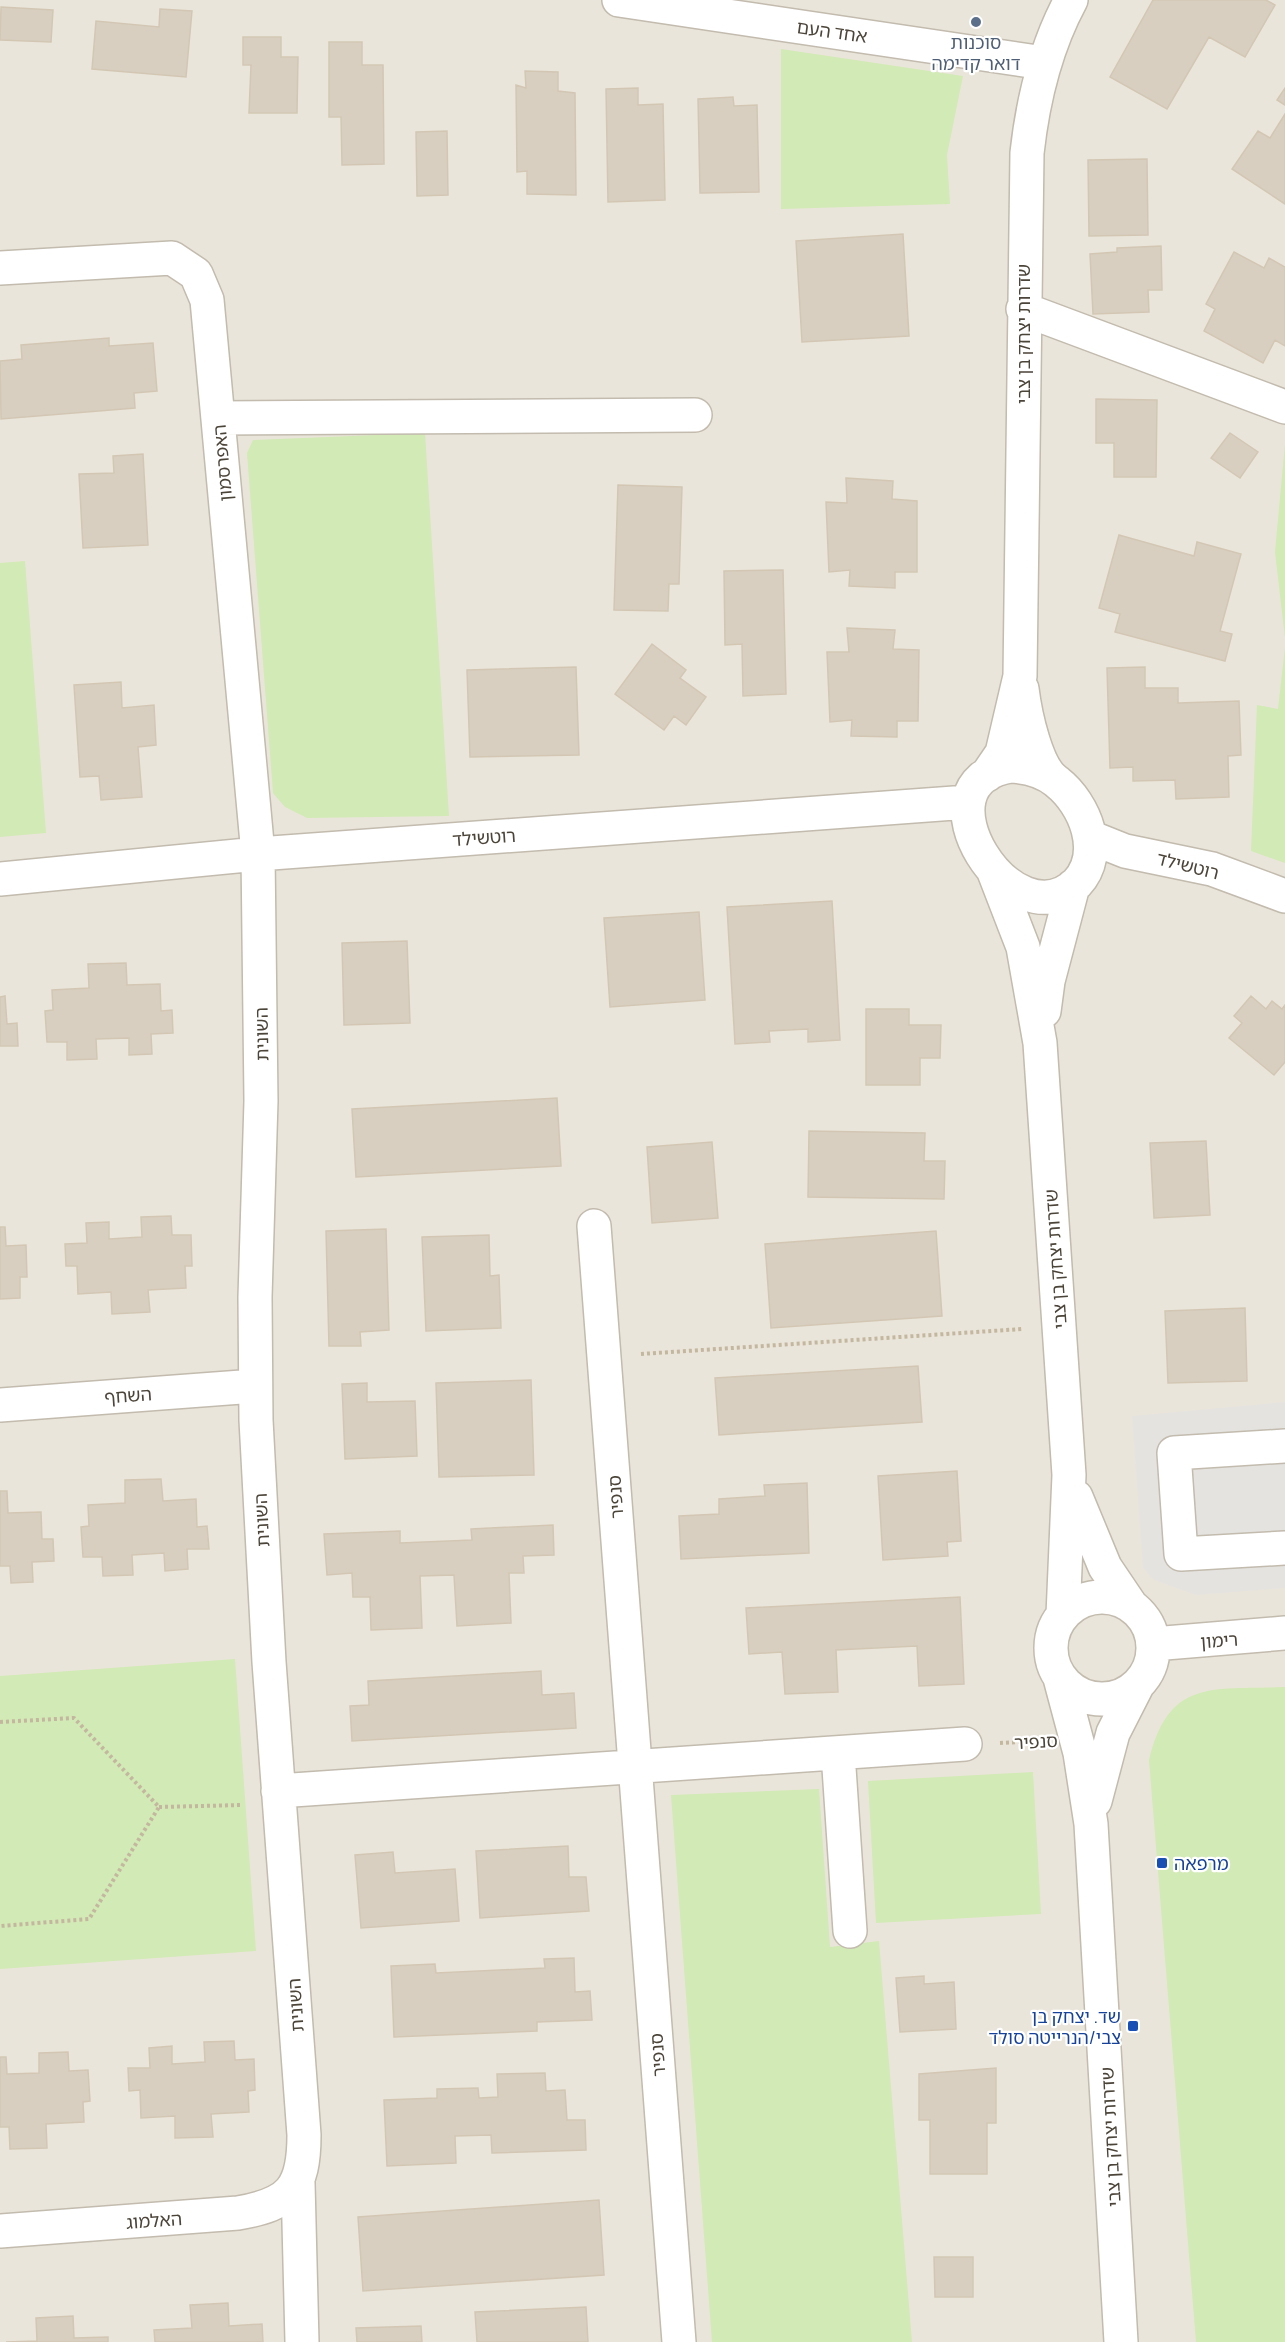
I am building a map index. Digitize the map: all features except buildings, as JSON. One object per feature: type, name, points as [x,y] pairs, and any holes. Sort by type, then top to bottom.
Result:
[{"type":"street","name":"אחד העם","points":[[619,0],[1044,63]]},
{"type":"street","name":"שדרות יצחק בן צבי","points":[[1056,781],[1050,777],[1031,733],[1020,676],[1023,309],[1027,153],[1031,121],[1044,63],[1071,0]]},
{"type":"street","name":"האפרסמון","points":[[0,268],[159,257],[172,258],[185,264],[201,282],[207,300],[258,854]]},
{"type":"street","points":[[1023,309],[1285,408]]},
{"type":"street","points":[[218,418],[695,415]]},
{"type":"street","name":"שדרות יצחק בן צבי","points":[[987,775],[1002,753],[1020,676]]},
{"type":"street","points":[[1002,767],[1020,767],[1039,771],[1056,781],[1079,807],[1090,837],[1088,865],[1073,886],[1057,894],[1039,895],[1011,885],[994,872],[975,844],[969,825],[968,802],[987,775],[1002,767]]},
{"type":"street","name":"רוטשילד","points":[[0,879],[258,854],[968,802]]},
{"type":"street","name":"רוטשילד","points":[[1090,837],[1125,851],[1212,869],[1285,896]]},
{"type":"street","name":"השונית","points":[[258,854],[261,1101],[255,1297],[255,1386],[269,1662],[304,2135],[304,2163],[298,2183],[302,2342]]},
{"type":"street","name":"שדרות יצחק בן צבי","points":[[994,872],[1023,947],[1040,1043],[1069,1475],[1063,1615]]},
{"type":"street","name":"שדרות יצחק בן צבי","points":[[1040,1043],[1048,981],[1073,886]]},
{"type":"street","name":"סנפיר","points":[[594,1226],[679,2342]]},
{"type":"street","name":"השחף","points":[[0,1405],[255,1386]]},
{"type":"street","points":[[1285,1446],[1174,1453],[1180,1554],[1285,1548]]},
{"type":"street","name":"שדרות יצחק בן צבי","points":[[1069,1475],[1098,1554],[1120,1593],[1132,1607]]},
{"type":"street","points":[[1094,1598],[1110,1598],[1132,1607],[1148,1625],[1153,1644],[1150,1664],[1138,1684],[1125,1694],[1102,1699],[1078,1694],[1060,1678],[1053,1664],[1051,1648],[1053,1632],[1063,1615],[1078,1603],[1094,1598]]},
{"type":"street","name":"רימון","points":[[1153,1644],[1285,1633]]},
{"type":"street","name":"שדרות יצחק בן צבי","points":[[1060,1678],[1077,1739],[1092,1824],[1121,2342]]},
{"type":"street","name":"שדרות יצחק בן צבי","points":[[1092,1824],[1098,1784],[1108,1747],[1138,1684]]},
{"type":"street","points":[[279,1798],[635,1767],[965,1744]]},
{"type":"street","points":[[838,1753],[850,1931]]},
{"type":"street","name":"האלמוג","points":[[0,2231],[237,2213],[277,2203],[298,2183]]},
{"type":"path","points":[[604,1356],[1060,1326]]},
{"type":"path","points":[[0,1722],[74,1718],[159,1807]]},
{"type":"path","name":"סנפיר","points":[[965,1744],[1077,1739]]},
{"type":"path","points":[[159,1807],[279,1798]]},
{"type":"path","points":[[0,1926],[89,1919],[159,1807]]},
{"type":"shaded area","points":[[0,0],[1285,0],[1285,2342],[0,2342]]},
{"type":"shaded area","points":[[1285,1402],[1285,1588],[1196,1595],[1154,1580],[1143,1568],[1132,1416]]},
{"type":"green space","points":[[781,49],[963,76],[947,155],[950,204],[781,209]]},
{"type":"green space","points":[[425,433],[449,816],[307,818],[285,807],[273,793],[247,453],[253,440]]},
{"type":"green space","points":[[1285,444],[1285,638],[1275,552]]},
{"type":"green space","points":[[25,561],[46,833],[0,837],[0,563]]},
{"type":"green space","points":[[1285,647],[1285,863],[1251,851],[1257,705],[1278,709]]},
{"type":"green space","points":[[235,1659],[256,1951],[0,1969],[0,1676]]},
{"type":"green space","points":[[1285,1687],[1285,2342],[1196,2342],[1149,1760],[1158,1733],[1169,1714],[1182,1701],[1216,1690]]},
{"type":"green space","points":[[1033,1772],[1041,1914],[876,1923],[868,1781]]},
{"type":"green space","points":[[819,1789],[830,1947],[879,1941],[912,2342],[712,2342],[671,1795]]},
{"type":"place","name":"סוכנות דואר קדימה","points":[[976,22]]},
{"type":"place","name":"מרפאה","points":[[1162,1863]]},
{"type":"place","name":"שד. יצחק בן צבי/הנרייטה סולד","points":[[1133,2026]]}]
